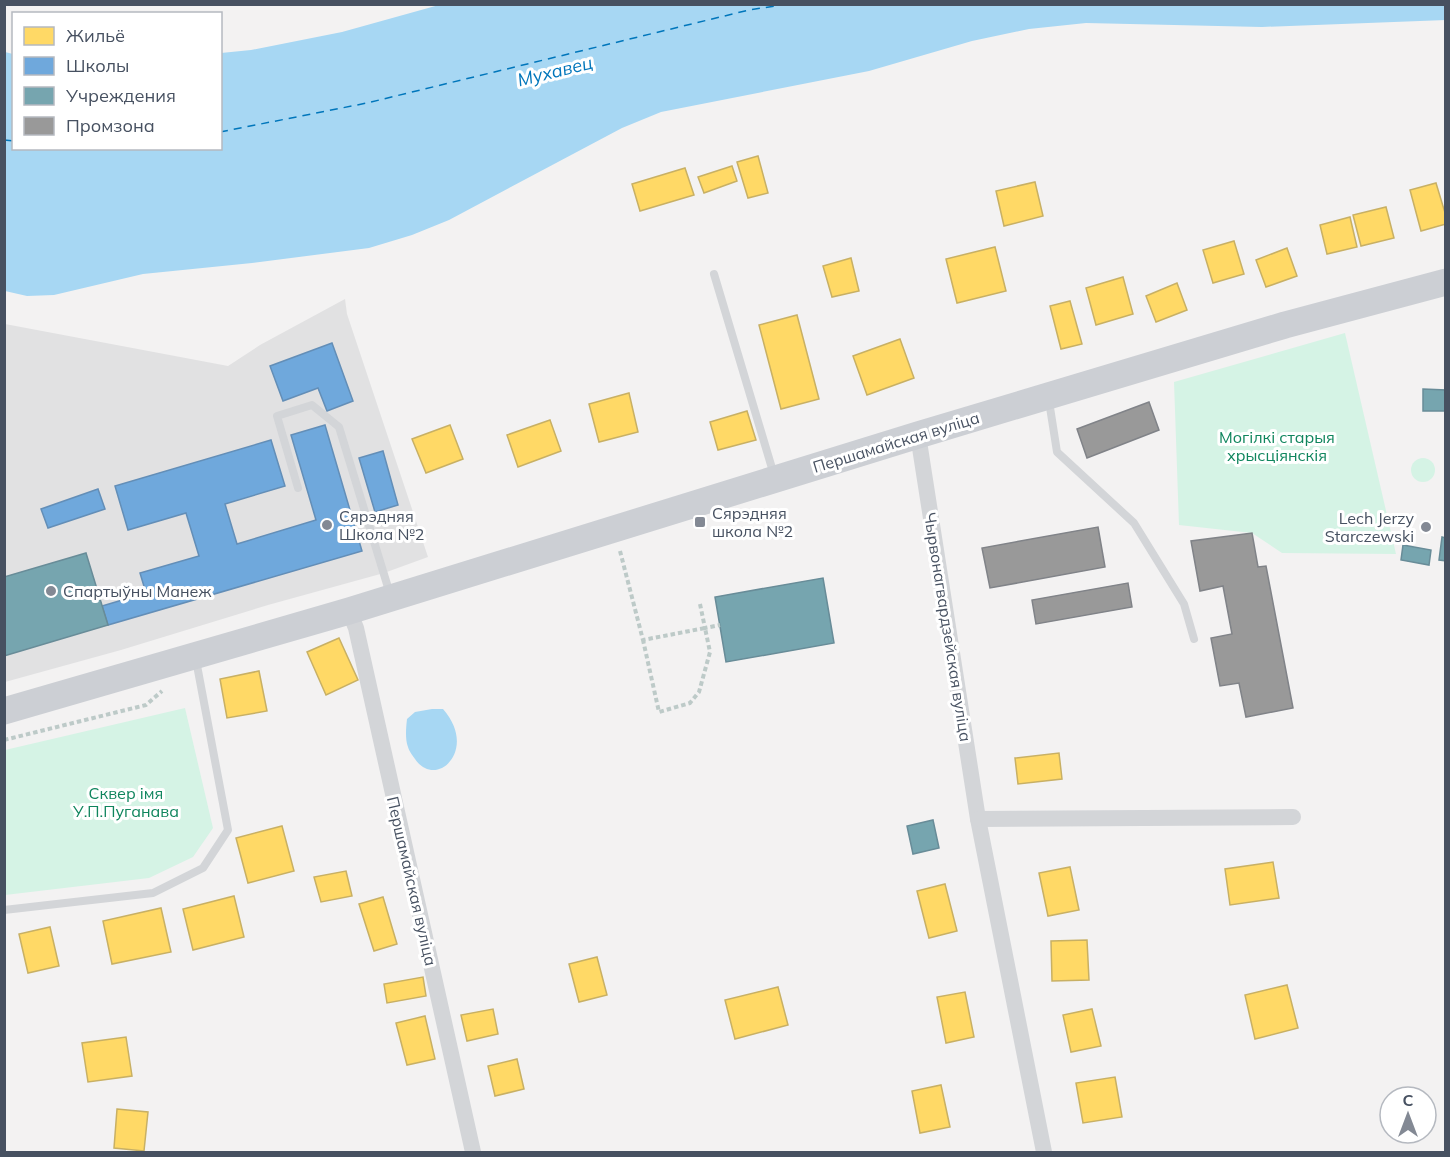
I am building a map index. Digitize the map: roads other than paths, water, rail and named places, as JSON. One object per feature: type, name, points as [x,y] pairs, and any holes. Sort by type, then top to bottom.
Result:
[{"type":"main road","name":"Першамайская вуліца","points":[[4,711],[349,611],[918,435],[1285,325],[1446,282]]},
{"type":"street","name":"Чырвонагвардзейская вуліца","points":[[918,435],[978,819],[1044,1152]]},
{"type":"street","name":"Першамайская вуліца","points":[[349,611],[358,639],[473,1152]]},
{"type":"street","points":[[978,819],[1293,817]]},
{"type":"lane","points":[[714,274],[776,479]]},
{"type":"lane","points":[[1048,397],[1057,452],[1134,523],[1184,604],[1194,639]]},
{"type":"lane","points":[[298,488],[277,416],[312,405],[339,427],[391,598]]},
{"type":"lane","points":[[4,910],[153,893],[203,868],[228,830],[195,656]]},
{"type":"water","name":"Мухавец","points":[[1445,4],[1446,20],[1262,27],[1086,23],[1029,29],[972,41],[869,71],[661,112],[622,128],[449,220],[412,235],[369,248],[143,274],[54,295],[27,296],[5,291],[5,52],[12,54],[12,150],[222,150],[222,53],[251,50],[342,32],[439,5]]},
{"type":"water","points":[[443,709],[453,724],[457,738],[455,751],[450,761],[443,768],[433,770],[424,767],[415,759],[406,741],[407,719],[415,712]]},
{"type":"place","name":"Сярэдняя школа №2","points":[[700,522]]},
{"type":"place","name":"Сярэдняя Школа №2","points":[[327,525]]},
{"type":"place","name":"Lech Jerzy Starczewski","points":[[1426,527]]},
{"type":"place","name":"Спартыўны Манеж","points":[[51,591]]},
{"type":"park label","name":"Могілкі старыя хрысціянскія","points":[[1277,446]]},
{"type":"park label","name":"Сквер імя У.П.Пуганава","points":[[126,802]]}]
